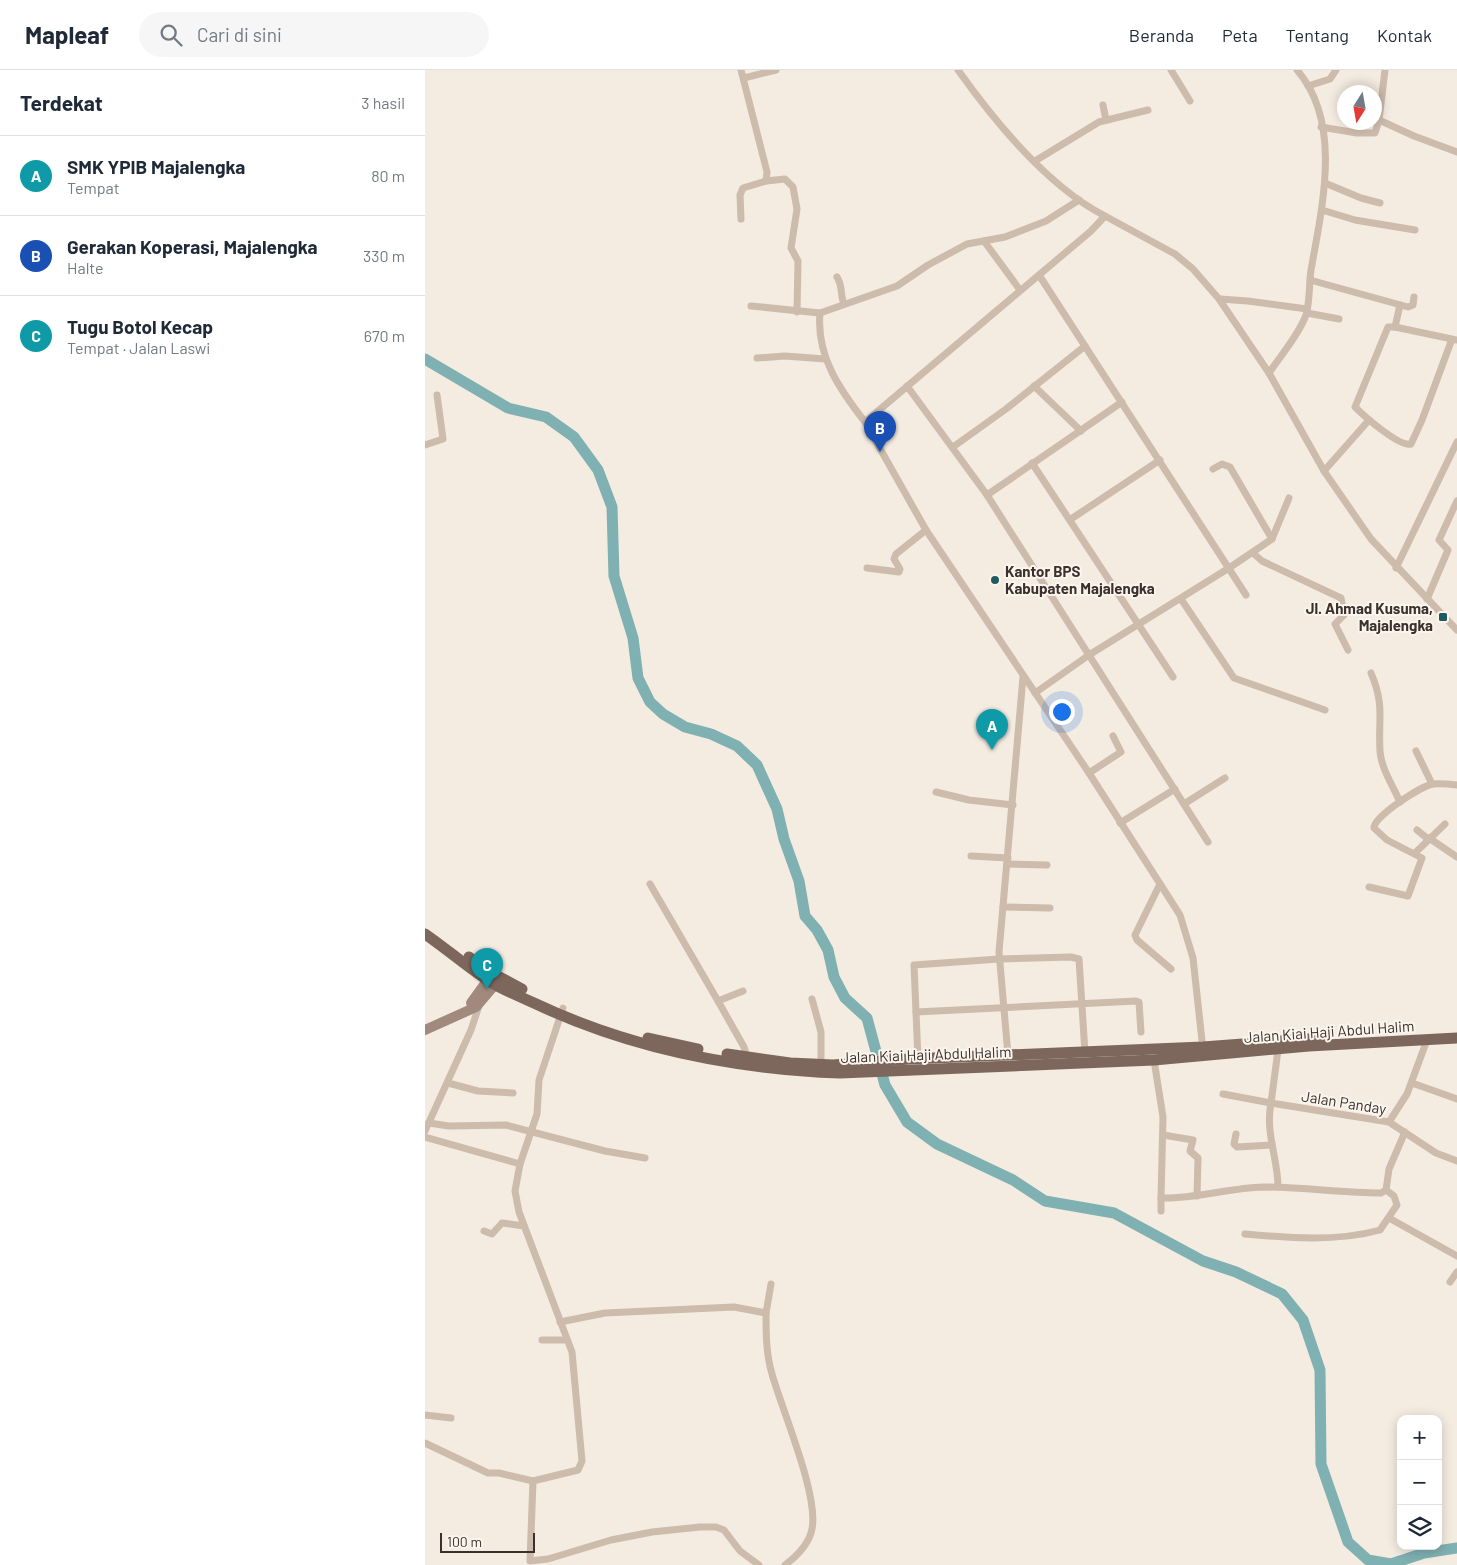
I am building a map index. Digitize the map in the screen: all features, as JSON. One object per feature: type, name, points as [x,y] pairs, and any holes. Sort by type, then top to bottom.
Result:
[{"type":"main road","name":"Jalan Kiai Haji Abdul Halim","points":[[425,926],[494,979]]},
{"type":"main road","name":"Jalan Kiai Haji Abdul Halim","points":[[425,934],[494,979],[562,1012],[640,1044],[675,1052],[790,1071],[858,1068],[1008,1055],[1278,1050],[1457,1038]]},
{"type":"main road","points":[[425,1030],[468,1009],[479,999],[494,979]]},
{"type":"main road","name":"Jalan Kiai Haji Abdul Halim","points":[[562,1012],[640,1036],[701,1050],[747,1057],[858,1068]]},
{"type":"main road","name":"Jalan Kiai Haji Abdul Halim","points":[[912,1062],[1154,1060],[1203,1051],[1305,1039],[1457,1032]]},
{"type":"street","points":[[741,70],[765,158],[766,180]]},
{"type":"street","points":[[744,78],[775,70]]},
{"type":"street","points":[[957,70],[1009,134],[1035,161],[1079,200],[1175,254],[1193,269],[1220,300],[1269,374],[1325,471],[1371,539],[1396,568],[1457,630]]},
{"type":"street","points":[[1171,70],[1191,101]]},
{"type":"street","points":[[1269,374],[1297,333],[1307,311],[1325,183],[1326,159],[1314,98],[1297,70]]},
{"type":"street","points":[[1308,86],[1330,79],[1336,70]]},
{"type":"street","points":[[1382,95],[1385,70]]},
{"type":"street","points":[[1103,106],[1106,120]]},
{"type":"street","points":[[1035,161],[1093,125],[1148,110]]},
{"type":"street","points":[[1382,121],[1457,152]]},
{"type":"street","points":[[1321,127],[1337,129]]},
{"type":"street","points":[[1343,130],[1373,134],[1375,130]]},
{"type":"street","points":[[741,219],[740,195],[743,188],[766,180],[785,179],[793,188],[797,216],[791,248],[798,261],[797,312]]},
{"type":"street","points":[[1325,183],[1361,198],[1380,203]]},
{"type":"street","points":[[751,306],[820,314],[885,291],[967,244],[1005,237],[1041,223],[1079,200]]},
{"type":"street","points":[[1322,210],[1355,220],[1415,230]]},
{"type":"street","points":[[865,422],[1091,231],[1105,216]]},
{"type":"street","points":[[984,241],[1020,290]]},
{"type":"street","points":[[1039,275],[1123,402],[1246,595]]},
{"type":"street","points":[[837,278],[840,282],[841,297],[844,304]]},
{"type":"street","points":[[1310,280],[1400,305],[1411,306],[1414,297]]},
{"type":"street","points":[[1220,300],[1248,301],[1307,311],[1339,319]]},
{"type":"street","points":[[1395,327],[1400,305]]},
{"type":"street","points":[[820,314],[820,334],[825,359],[848,400],[865,422],[926,530],[1089,773],[1180,915],[1188,937],[1194,966],[1203,1051]]},
{"type":"street","points":[[1395,327],[1454,340],[1411,444],[1403,444],[1369,420],[1355,404],[1387,329],[1395,327]]},
{"type":"street","points":[[953,447],[1085,346]]},
{"type":"street","points":[[757,358],[785,356],[825,359]]},
{"type":"street","points":[[907,386],[987,495],[1208,842]]},
{"type":"street","points":[[1034,386],[1081,431]]},
{"type":"street","points":[[425,445],[443,439],[437,395]]},
{"type":"street","points":[[987,495],[1123,402]]},
{"type":"street","points":[[1325,471],[1369,420]]},
{"type":"street","points":[[1396,568],[1457,442]]},
{"type":"street","points":[[1071,520],[1160,460]]},
{"type":"street","points":[[1032,463],[1173,677]]},
{"type":"street","points":[[1213,469],[1222,464],[1230,467],[1272,539]]},
{"type":"street","points":[[1035,693],[1089,655],[1181,599],[1272,539],[1289,498]]},
{"type":"street","points":[[1427,600],[1448,550],[1439,543],[1440,536],[1457,501]]},
{"type":"street","points":[[867,568],[899,572],[894,559],[896,554],[926,530]]},
{"type":"street","points":[[1253,553],[1262,561],[1341,598],[1344,615],[1335,624],[1348,650]]},
{"type":"street","points":[[1181,599],[1234,678],[1325,710]]},
{"type":"street","points":[[1371,673],[1380,702],[1380,752],[1384,767],[1400,802]]},
{"type":"street","points":[[1008,1055],[999,959],[1023,677]]},
{"type":"street","points":[[1089,773],[1121,752],[1113,736]]},
{"type":"street","points":[[1416,751],[1432,784]]},
{"type":"street","points":[[1185,804],[1225,778]]},
{"type":"street","points":[[1369,887],[1408,896],[1422,858],[1387,840],[1374,825],[1376,821],[1400,802],[1432,784],[1457,785]]},
{"type":"street","points":[[1120,823],[1175,789]]},
{"type":"street","points":[[936,792],[969,800],[1013,805]]},
{"type":"street","points":[[1415,853],[1428,838],[1445,824]]},
{"type":"street","points":[[1417,830],[1457,857]]},
{"type":"street","points":[[971,856],[1047,865]]},
{"type":"street","points":[[650,884],[744,1046],[747,1057]]},
{"type":"street","points":[[1160,884],[1135,935],[1137,940],[1171,969]]},
{"type":"street","points":[[1003,906],[1051,908]]},
{"type":"street","points":[[912,1062],[916,1012],[914,964],[999,959],[1071,957],[1079,959],[1085,1053]]},
{"type":"street","points":[[718,1001],[743,991]]},
{"type":"street","points":[[425,1131],[448,1083],[479,999]]},
{"type":"street","points":[[813,999],[821,1032],[821,1064]]},
{"type":"street","points":[[916,1012],[1139,1002],[1141,1032]]},
{"type":"street","points":[[425,1443],[488,1473],[499,1473],[533,1481],[543,1477],[567,1475],[578,1470],[581,1466],[574,1360],[525,1226],[515,1190],[520,1164],[539,1103],[539,1080],[562,1012]]},
{"type":"street","points":[[1389,1122],[1402,1104],[1412,1083],[1427,1040]]},
{"type":"street","points":[[1277,1188],[1277,1168],[1267,1120],[1278,1050]]},
{"type":"street","points":[[1154,1060],[1163,1117],[1161,1211]]},
{"type":"street","points":[[448,1083],[477,1091],[513,1094]]},
{"type":"street","points":[[1412,1083],[1457,1099]]},
{"type":"street","name":"Jalan Panday","points":[[1223,1094],[1389,1122],[1436,1153],[1457,1161]]},
{"type":"street","points":[[429,1123],[449,1126],[505,1125],[605,1151],[645,1158]]},
{"type":"street","points":[[1386,1190],[1389,1169],[1405,1132]]},
{"type":"street","points":[[1236,1134],[1234,1144],[1237,1147],[1272,1145]]},
{"type":"street","points":[[1163,1135],[1193,1140],[1190,1151],[1197,1156],[1197,1196]]},
{"type":"street","points":[[425,1136],[520,1164]]},
{"type":"street","points":[[1161,1198],[1197,1196],[1242,1188],[1277,1188],[1373,1193],[1386,1190],[1394,1196],[1397,1202],[1380,1230],[1357,1235],[1292,1238],[1245,1234]]},
{"type":"street","points":[[1389,1218],[1457,1256]]},
{"type":"street","points":[[485,1230],[492,1234],[502,1223],[525,1226]]},
{"type":"street","points":[[1450,1282],[1457,1272]]},
{"type":"street","points":[[771,1284],[766,1311],[767,1344],[771,1373],[804,1476],[813,1514],[812,1529],[808,1539],[801,1551],[785,1565]]},
{"type":"street","points":[[560,1322],[605,1313],[734,1307],[766,1311]]},
{"type":"street","points":[[542,1340],[567,1340]]},
{"type":"street","points":[[425,1415],[451,1418]]},
{"type":"street","points":[[533,1481],[530,1563],[611,1540],[644,1534],[716,1527],[724,1530],[740,1551],[759,1565]]},
{"type":"waterway","points":[[425,359],[508,408],[546,417],[574,437],[598,470],[612,507],[614,576],[633,638],[638,678],[650,702],[663,714],[685,727],[711,734],[737,746],[757,765],[777,809],[784,839],[799,881],[805,916],[817,930],[828,950],[834,977],[845,998],[867,1018],[885,1085],[907,1122],[937,1144],[1013,1180],[1045,1201],[1114,1213],[1203,1261],[1236,1272],[1282,1294],[1303,1320],[1320,1370],[1321,1464],[1348,1542],[1368,1560],[1391,1564],[1424,1553],[1457,1548]]},
{"type":"place","name":"Gerakan Koperasi, Majalengka","points":[[880,452]]},
{"type":"place","name":"Kantor BPS Kabupaten Majalengka","points":[[995,580]]},
{"type":"place","name":"Jl. Ahmad Kusuma, Majalengka","points":[[1443,617]]},
{"type":"place","name":"SMK YPIB Majalengka","points":[[992,750]]},
{"type":"place","name":"Tugu Botol Kecap","points":[[487,989]]}]
